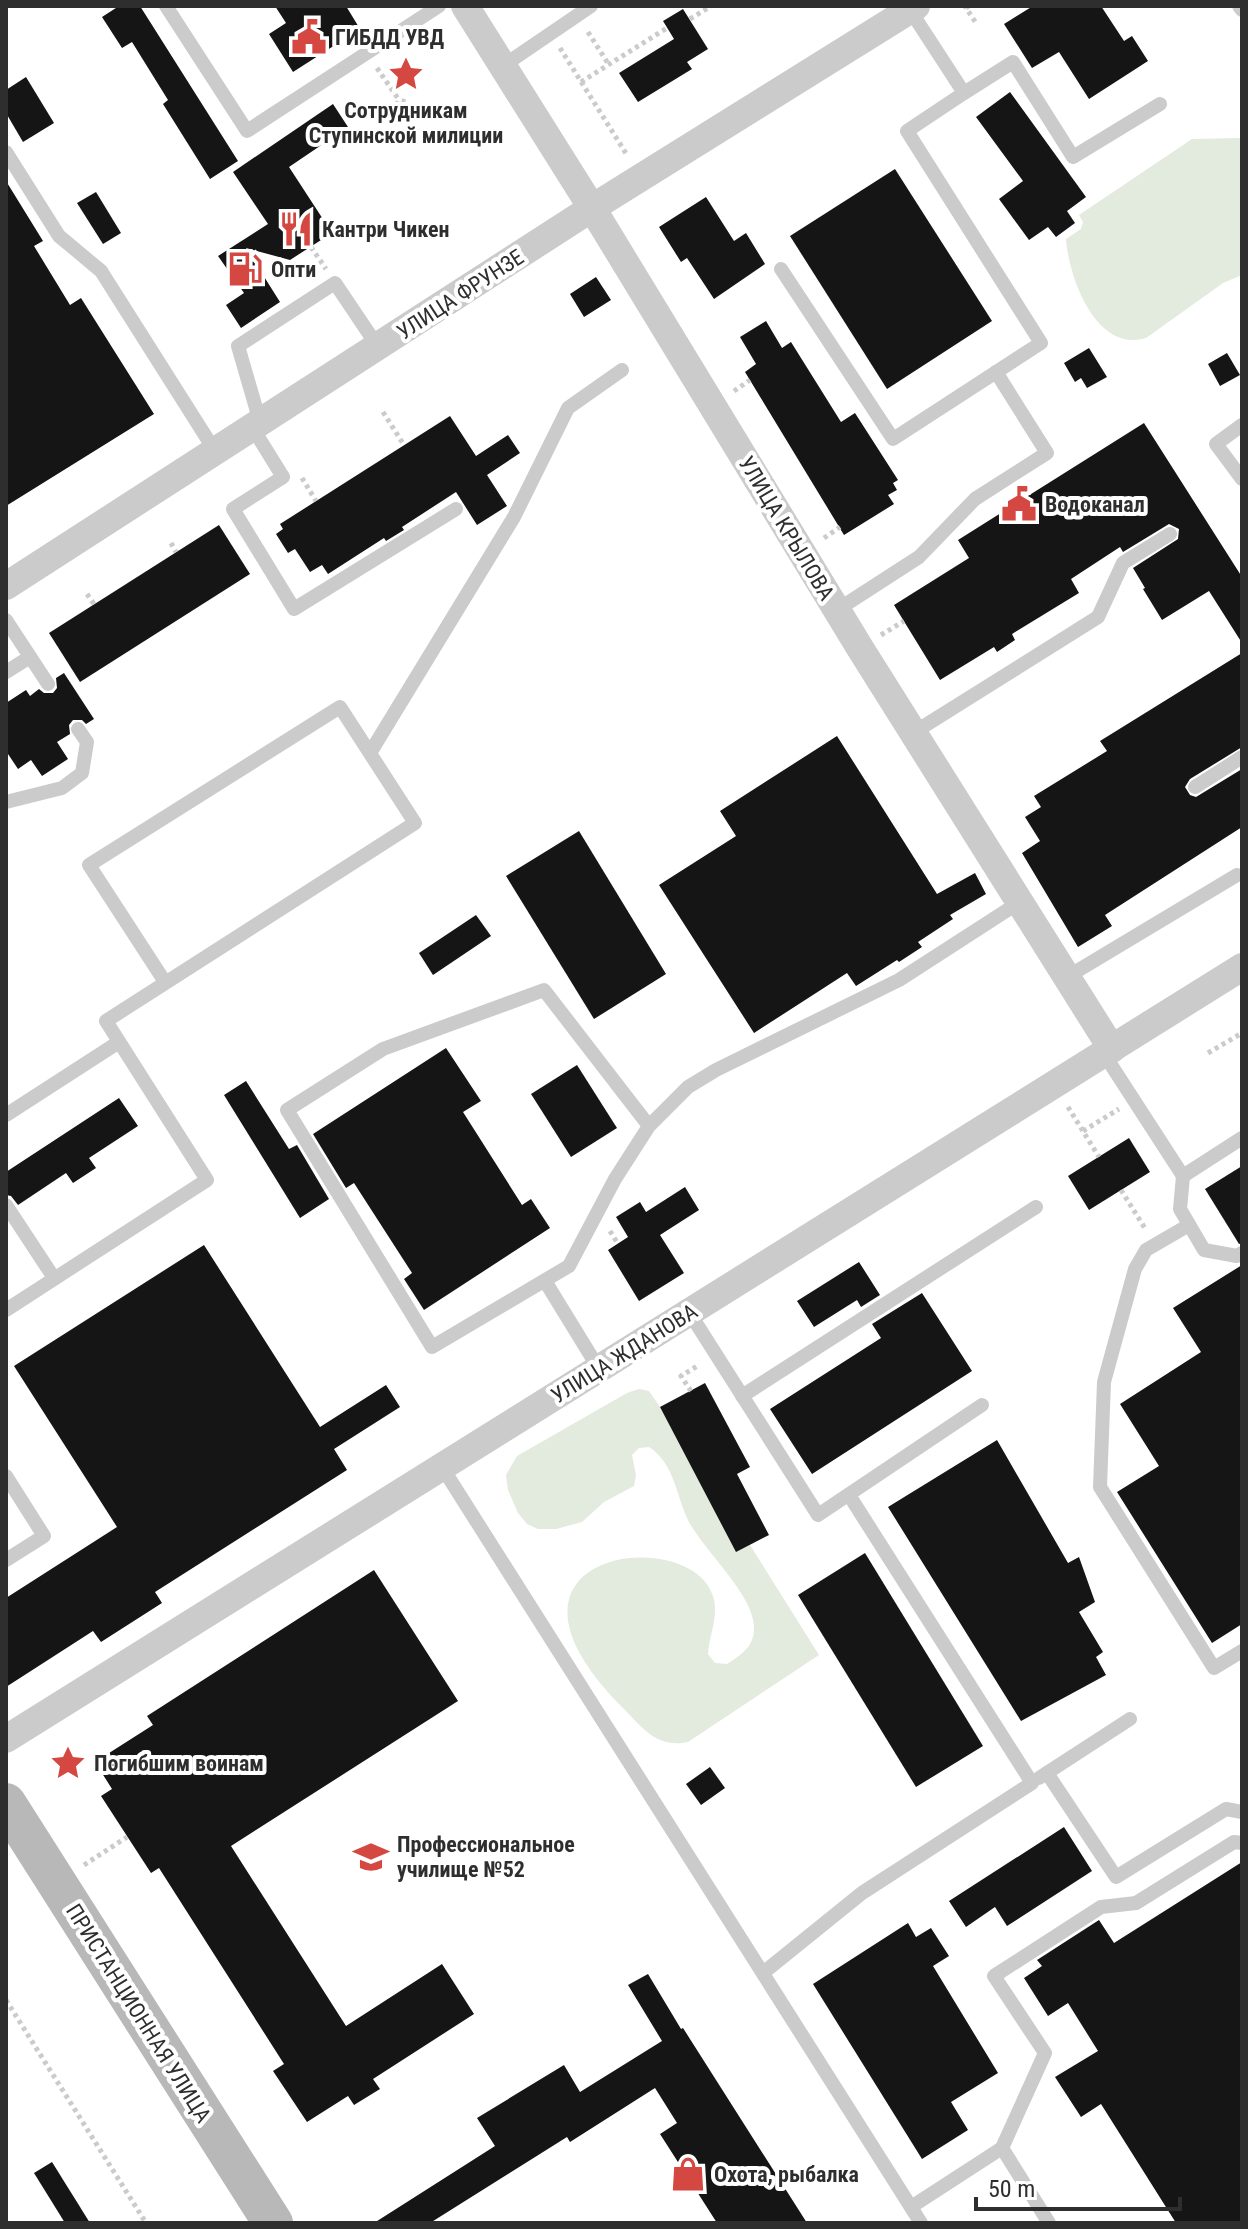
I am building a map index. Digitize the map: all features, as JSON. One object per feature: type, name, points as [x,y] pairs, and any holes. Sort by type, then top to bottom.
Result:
[{"type":"main road","name":"ПРИСТАНЦИОННАЯ УЛИЦА","points":[[6,1803],[273,2223]]},
{"type":"street","name":"УЛИЦА КРЫЛОВА","points":[[465,6],[1067,977],[1108,1052]]},
{"type":"street","name":"УЛИЦА ФРУНЗЕ","points":[[6,586],[592,208],[913,8]]},
{"type":"street","name":"УЛИЦА ЖДАНОВА","points":[[6,1739],[1242,967]]},
{"type":"lane","points":[[166,6],[247,131],[439,6]]},
{"type":"lane","points":[[503,66],[591,6]]},
{"type":"lane","points":[[913,8],[964,93]]},
{"type":"lane","points":[[781,269],[893,439],[1041,343],[907,131],[1013,62],[1073,157],[1160,104]]},
{"type":"lane","points":[[6,152],[59,236],[101,271],[215,451]]},
{"type":"lane","points":[[378,347],[335,283],[238,346],[256,425],[283,477],[233,509],[294,609],[456,509]]},
{"type":"lane","points":[[370,753],[514,517],[568,408],[622,370]]},
{"type":"lane","points":[[837,610],[919,557],[975,499],[1047,453],[996,372]]},
{"type":"lane","points":[[1242,425],[1216,444],[1242,479]]},
{"type":"lane","points":[[913,733],[1098,617],[1123,563],[1170,534]]},
{"type":"lane","points":[[6,620],[48,684]]},
{"type":"lane","points":[[6,672],[30,657]]},
{"type":"lane","points":[[6,1310],[207,1180],[106,1021],[415,823],[340,707],[89,865],[165,982]]},
{"type":"lane","points":[[6,802],[62,788],[82,773],[87,742],[78,729]]},
{"type":"lane","points":[[1195,787],[1242,757]]},
{"type":"lane","points":[[1067,977],[1237,875]]},
{"type":"lane","points":[[649,1126],[544,990],[383,1049],[287,1110],[432,1347],[569,1266],[615,1179],[649,1126],[688,1087],[716,1070],[899,980],[1020,902]]},
{"type":"lane","points":[[6,1115],[119,1042]]},
{"type":"lane","points":[[1108,1052],[1133,1100],[1183,1176],[1180,1209],[1204,1250],[1237,1256],[1242,1253]]},
{"type":"lane","points":[[1183,1176],[1242,1138]]},
{"type":"lane","points":[[6,1205],[54,1278]]},
{"type":"lane","points":[[742,1396],[1036,1207]]},
{"type":"lane","points":[[1189,1225],[1146,1250],[1135,1269],[1104,1382],[1100,1487],[1214,1668],[1242,1651]]},
{"type":"lane","points":[[545,1281],[599,1369]]},
{"type":"lane","points":[[689,1312],[818,1515],[982,1405]]},
{"type":"lane","points":[[442,1467],[921,2223]]},
{"type":"lane","points":[[6,1476],[44,1536],[6,1560]]},
{"type":"lane","points":[[849,1495],[1032,1783]]},
{"type":"lane","points":[[763,1973],[862,1893],[1130,1719]]},
{"type":"lane","points":[[1047,1773],[1116,1877],[1226,1809],[1242,1812]]},
{"type":"lane","points":[[911,2207],[1002,2148],[1045,2053],[994,1976],[1101,1907],[1136,1903],[1234,1842],[1242,1843]]},
{"type":"lane","points":[[1002,2148],[1049,2223]]},
{"type":"path","points":[[690,19],[711,6]]},
{"type":"path","points":[[969,6],[966,8],[976,23]]},
{"type":"path","points":[[577,16],[609,65]]},
{"type":"path","points":[[581,82],[667,28]]},
{"type":"path","points":[[551,34],[642,177]]},
{"type":"path","points":[[367,53],[399,100],[409,103]]},
{"type":"path","points":[[393,112],[399,100]]},
{"type":"path","points":[[383,412],[404,445]]},
{"type":"path","points":[[296,468],[316,501]]},
{"type":"path","points":[[171,543],[176,552]]},
{"type":"path","points":[[87,594],[94,604]]},
{"type":"path","points":[[1208,1053],[1242,1033]]},
{"type":"path","points":[[1054,1085],[1099,1157]]},
{"type":"path","points":[[1083,1131],[1133,1100]]},
{"type":"path","points":[[1121,1190],[1155,1245]]},
{"type":"path","points":[[691,1391],[681,1376],[716,1354]]},
{"type":"path","points":[[83,1865],[127,1837]]},
{"type":"path","points":[[6,2000],[146,2223]]},
{"type":"shaded area","points":[[1242,138],[1242,275],[1223,283],[1146,338],[1128,340],[1113,334],[1088,309],[1073,273],[1066,239],[1081,229],[1083,222],[1079,215],[1192,139]]},
{"type":"shaded area","points":[[639,1389],[649,1391],[660,1407],[736,1551],[750,1545],[819,1655],[688,1742],[667,1742],[651,1735],[622,1707],[580,1654],[567,1612],[577,1583],[603,1565],[636,1558],[671,1561],[699,1576],[714,1600],[715,1614],[708,1654],[715,1663],[727,1664],[750,1644],[754,1626],[745,1600],[689,1522],[664,1462],[649,1447],[639,1448],[632,1455],[636,1475],[634,1486],[604,1502],[582,1522],[556,1529],[538,1529],[527,1524],[518,1513],[508,1490],[506,1475],[517,1456]]},
{"type":"building","points":[[119,6],[140,6],[238,161],[210,179],[163,104],[168,100],[132,42],[122,48],[102,17]]},
{"type":"building","name":"ГИБДД УВД","points":[[275,6],[346,6],[360,29],[293,72],[269,34],[286,23]]},
{"type":"building","points":[[1033,6],[1101,6],[1124,41],[1132,36],[1148,61],[1089,99],[1059,52],[1032,68],[1004,24]]},
{"type":"building","points":[[683,9],[708,49],[687,62],[692,69],[638,102],[619,73],[674,39],[663,21]]},
{"type":"building","points":[[26,77],[54,123],[23,142],[6,113],[6,90]]},
{"type":"building","points":[[1010,92],[1086,197],[1067,211],[1075,223],[1056,237],[1048,227],[1029,240],[999,199],[1023,181],[976,117]]},
{"type":"building","points":[[333,104],[348,127],[289,167],[332,233],[290,260],[246,248],[280,302],[241,328],[226,305],[244,293],[218,256],[268,224],[233,172]]},
{"type":"building","points":[[895,169],[992,321],[887,389],[790,236]]},
{"type":"building","points":[[6,181],[43,241],[34,246],[70,305],[81,298],[154,414],[6,506]]},
{"type":"building","points":[[96,192],[121,233],[103,244],[77,203]]},
{"type":"building","points":[[706,197],[734,241],[746,233],[765,264],[714,299],[687,258],[681,262],[659,227]]},
{"type":"building","points":[[596,277],[611,300],[584,317],[570,294]]},
{"type":"building","points":[[766,321],[782,348],[791,342],[841,422],[855,413],[898,480],[893,483],[897,490],[888,495],[894,504],[844,535],[745,372],[756,364],[740,337]]},
{"type":"building","points":[[1089,348],[1107,377],[1087,388],[1081,378],[1075,382],[1064,363]]},
{"type":"building","points":[[1227,353],[1240,375],[1220,386],[1208,364]]},
{"type":"building","points":[[450,416],[476,456],[508,435],[520,453],[487,475],[507,506],[477,525],[456,492],[402,527],[404,530],[386,541],[384,538],[328,574],[322,565],[310,572],[295,549],[288,553],[276,534],[283,529],[280,524]]},
{"type":"building","points":[[1144,423],[1242,577],[1242,643],[1209,591],[1162,620],[1133,568],[1178,539],[1179,529],[1169,524],[1123,552],[1120,547],[1071,579],[1079,593],[1012,634],[1015,640],[997,652],[994,647],[940,680],[894,605],[969,558],[958,540]]},
{"type":"building","points":[[219,525],[250,574],[80,682],[49,633]]},
{"type":"building","points":[[1242,653],[1242,747],[1190,779],[1185,787],[1190,795],[1196,797],[1242,769],[1242,827],[1105,915],[1112,926],[1078,947],[1022,853],[1040,841],[1025,817],[1041,807],[1034,796],[1107,751],[1100,741]]},
{"type":"building","points":[[64,673],[94,719],[86,724],[82,720],[73,720],[69,725],[70,734],[57,742],[68,759],[42,776],[31,760],[18,769],[6,751],[6,703],[26,690],[30,696],[39,689],[44,693],[53,693],[57,688],[56,678]]},
{"type":"building","points":[[837,736],[937,894],[975,873],[986,894],[950,915],[953,919],[918,942],[922,947],[899,962],[897,960],[856,986],[847,973],[754,1033],[659,885],[736,836],[720,811]]},
{"type":"building","points":[[579,831],[666,974],[594,1019],[506,876]]},
{"type":"building","points":[[476,915],[491,936],[433,975],[419,953]]},
{"type":"building","points":[[446,1048],[481,1101],[463,1112],[522,1205],[531,1199],[550,1228],[424,1310],[404,1279],[412,1273],[354,1183],[346,1188],[313,1134]]},
{"type":"building","points":[[577,1065],[617,1128],[571,1157],[531,1094]]},
{"type":"building","points":[[246,1081],[289,1149],[297,1145],[329,1199],[300,1218],[224,1095]]},
{"type":"building","points":[[119,1098],[138,1126],[89,1158],[96,1168],[73,1183],[66,1173],[18,1205],[11,1196],[6,1195],[6,1172]]},
{"type":"building","points":[[1129,1138],[1150,1172],[1089,1210],[1068,1176]]},
{"type":"building","points":[[1242,1166],[1242,1243],[1239,1244],[1205,1189]]},
{"type":"building","points":[[685,1187],[699,1210],[660,1235],[684,1273],[639,1301],[608,1250],[628,1237],[616,1217],[640,1202],[646,1212]]},
{"type":"building","points":[[204,1245],[320,1427],[386,1385],[400,1407],[334,1449],[347,1470],[155,1592],[162,1603],[101,1642],[93,1631],[6,1687],[6,1598],[117,1527],[14,1366]]},
{"type":"building","points":[[859,1262],[880,1295],[861,1307],[857,1300],[814,1327],[797,1301]]},
{"type":"building","points":[[1242,1265],[1242,1624],[1212,1643],[1117,1492],[1159,1466],[1120,1404],[1201,1352],[1173,1308]]},
{"type":"building","points":[[922,1293],[972,1371],[812,1474],[770,1409],[881,1338],[872,1324]]},
{"type":"building","points":[[705,1383],[750,1467],[737,1474],[769,1535],[736,1552],[660,1407]]},
{"type":"building","points":[[997,1440],[1068,1563],[1079,1557],[1095,1602],[1079,1612],[1103,1652],[1096,1657],[1106,1675],[1021,1721],[888,1507]]},
{"type":"building","points":[[865,1553],[983,1746],[916,1787],[798,1595]]},
{"type":"building","points":[[374,1570],[458,1701],[231,1846],[346,2026],[442,1964],[474,2014],[373,2079],[380,2089],[354,2105],[348,2096],[307,2122],[273,2071],[284,2064],[159,1868],[151,1873],[101,1796],[112,1789],[95,1762],[153,1725],[147,1716]]},
{"type":"building","points":[[710,1767],[725,1788],[701,1805],[686,1784]]},
{"type":"building","points":[[1064,1827],[1092,1871],[1007,1926],[995,1907],[966,1927],[949,1901]]},
{"type":"building","points":[[1242,1862],[1242,2223],[1176,2223],[1101,2104],[1081,2117],[1055,2077],[1098,2051],[1068,2003],[1048,2016],[1024,1978],[1042,1966],[1037,1960],[1099,1920],[1114,1943]]},
{"type":"building","points":[[908,1923],[916,1937],[931,1928],[949,1956],[933,1966],[998,2073],[951,2102],[968,2130],[922,2159],[813,1984]]},
{"type":"building","points":[[648,1974],[807,2223],[717,2223],[660,2134],[677,2123],[655,2088],[570,2142],[567,2137],[430,2223],[374,2223],[495,2146],[477,2118],[564,2065],[580,2092],[662,2041],[628,1985]]},
{"type":"building","points":[[52,2162],[90,2223],[65,2223],[34,2173]]},
{"type":"place","name":"ГИБДД УВД","points":[[309,37]]},
{"type":"place","name":"Сотрудникам Ступинской милиции","points":[[406,74]]},
{"type":"place","name":"Кантри Чикен","points":[[296,229]]},
{"type":"place","name":"Опти","points":[[245,269]]},
{"type":"place","name":"Водоканал","points":[[1019,504]]},
{"type":"place","name":"Погибшим воинам","points":[[68,1763]]},
{"type":"place","name":"Профессиональное училище №52","points":[[371,1857]]},
{"type":"place","name":"Охота, рыбалка","points":[[688,2174]]}]
